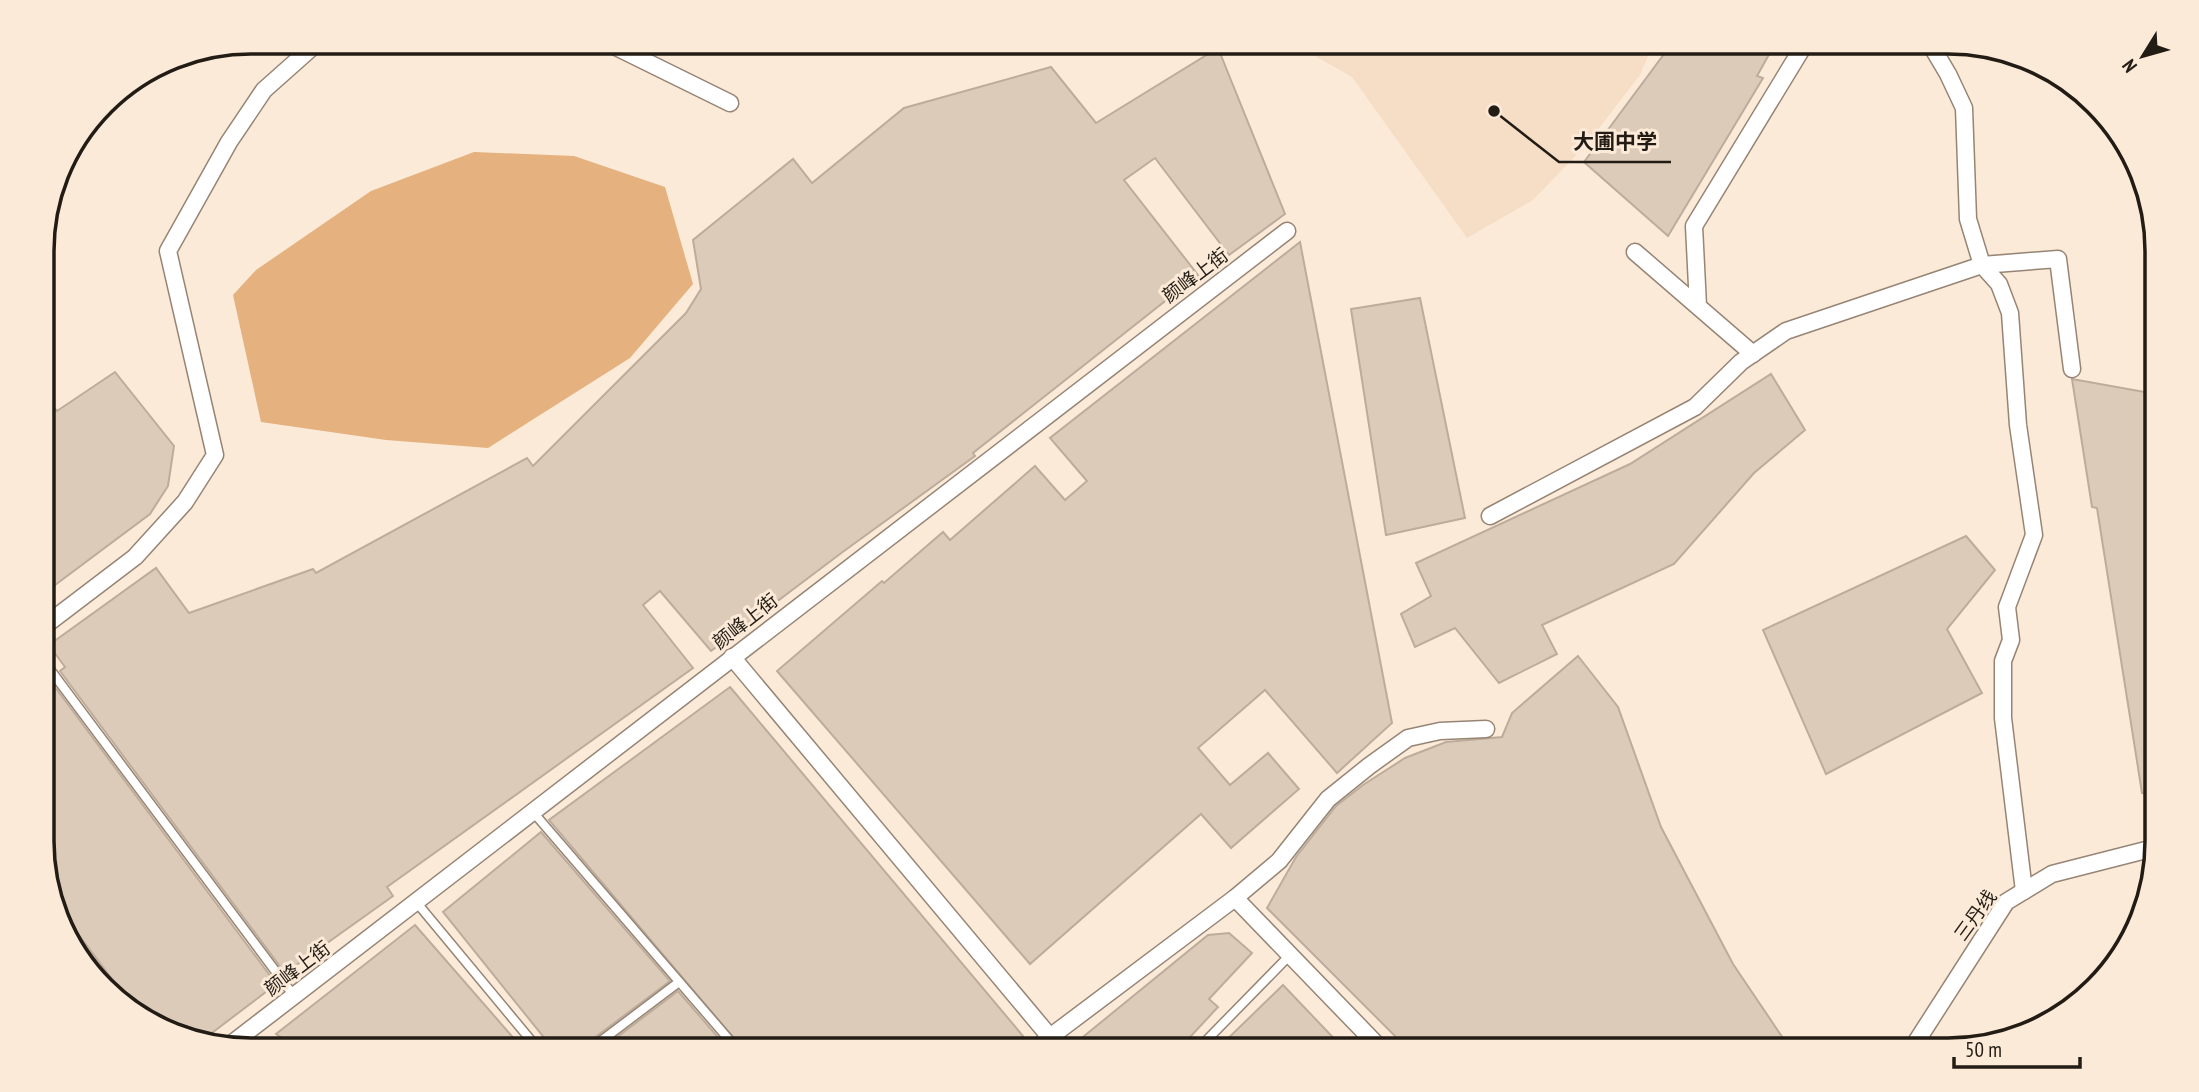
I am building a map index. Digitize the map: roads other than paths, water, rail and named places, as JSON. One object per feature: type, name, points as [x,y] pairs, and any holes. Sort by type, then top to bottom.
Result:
[{"type":"street","points":[[1698,306],[1694,226],[1799,54]]},
{"type":"street","points":[[1936,54],[1964,108],[1968,219],[1982,265],[1999,284],[2010,313],[2018,425],[2034,535],[2007,607],[2011,640],[2003,661],[2003,718],[2024,891]]},
{"type":"street","points":[[54,618],[135,557],[185,502],[215,455],[168,251],[229,142],[264,90],[303,55]]},
{"type":"street","points":[[632,55],[730,103]]},
{"type":"street","name":"颜峰上街","points":[[240,1037],[1287,231]]},
{"type":"street","points":[[1635,252],[1753,354]]},
{"type":"street","points":[[1490,516],[1695,407],[1741,362],[1786,331],[1982,265],[2058,259],[2073,369]]},
{"type":"street","points":[[732,657],[1050,1037],[1235,898],[1279,861],[1328,799],[1408,738],[1440,731],[1486,729]]},
{"type":"street","name":"三丹线","points":[[1919,1037],[2006,902],[2052,874],[2144,850]]},
{"type":"street","points":[[1235,898],[1370,1037]]},
{"type":"lane","points":[[54,675],[294,996]]},
{"type":"lane","points":[[533,813],[727,1038]]},
{"type":"lane","points":[[417,903],[529,1038]]},
{"type":"lane","points":[[1209,1037],[1290,955]]},
{"type":"lane","points":[[605,1038],[679,982]]},
{"type":"place","name":"大圃中学","points":[[1494,111]]}]
